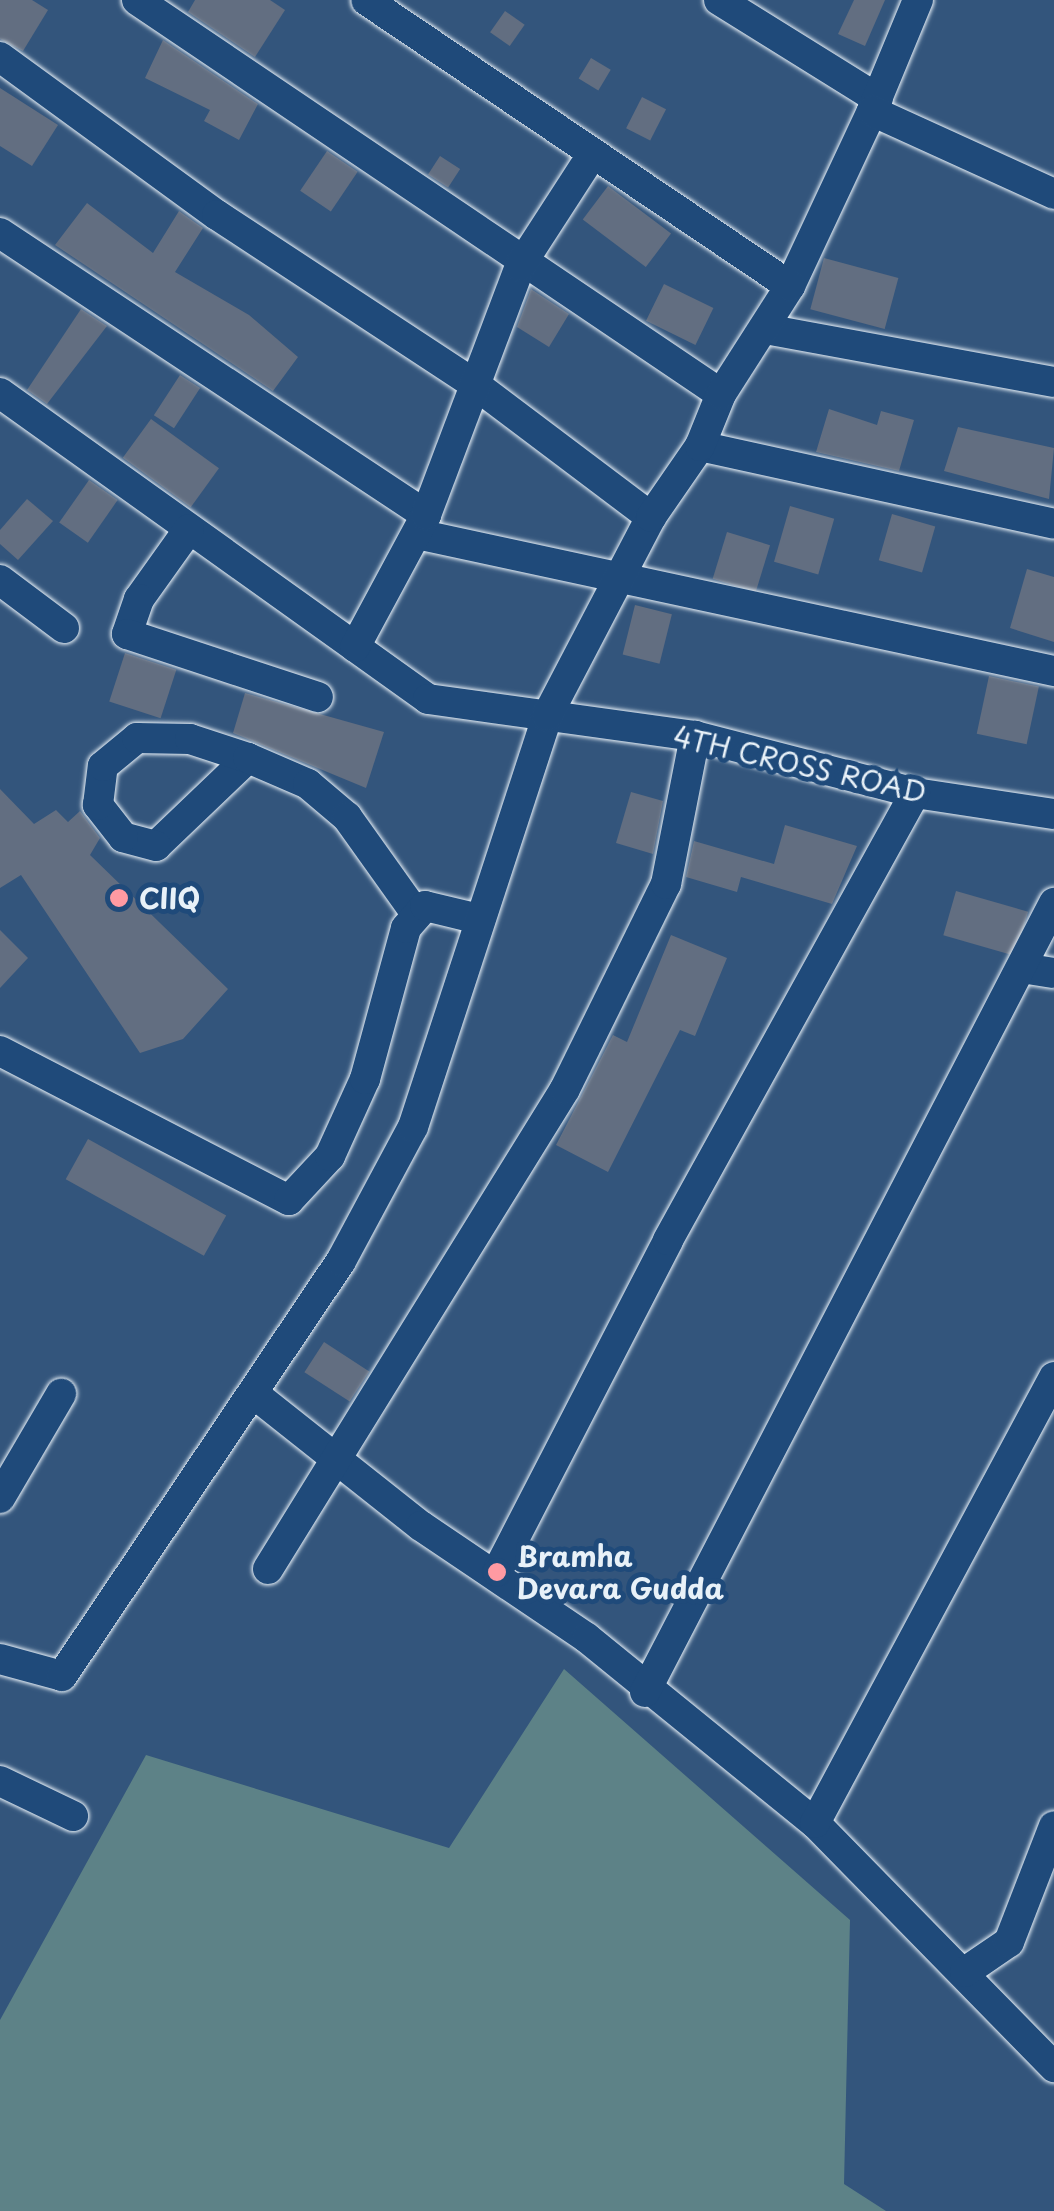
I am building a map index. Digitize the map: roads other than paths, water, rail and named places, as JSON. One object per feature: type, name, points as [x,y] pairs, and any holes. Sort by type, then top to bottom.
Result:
[{"type":"street","points":[[137,0],[520,266],[720,394]]},
{"type":"street","points":[[366,0],[590,158],[790,286]]},
{"type":"street","points":[[720,0],[875,105],[1054,194]]},
{"type":"street","points":[[0,1659],[62,1676],[341,1260],[413,1127],[547,716],[651,517],[700,446],[720,394],[790,286],[875,105],[918,0]]},
{"type":"street","points":[[0,57],[216,215],[477,386],[651,517]]},
{"type":"street","points":[[354,647],[422,524],[520,266],[590,158]]},
{"type":"street","points":[[0,233],[422,524],[617,583],[1054,671]]},
{"type":"street","points":[[765,329],[1054,382]]},
{"type":"street","name":"4TH CROSS ROAD","points":[[0,393],[428,699],[695,736],[914,794],[1054,814]]},
{"type":"street","points":[[700,446],[1054,524]]},
{"type":"street","points":[[189,529],[140,598],[127,634],[318,697]]},
{"type":"street","points":[[0,580],[64,628]]},
{"type":"street","points":[[268,1569],[491,1219],[582,1055],[666,884],[695,736]]},
{"type":"street","points":[[248,758],[156,846],[123,837],[98,805],[103,766],[137,738],[190,739],[248,758],[308,784],[347,817],[417,916]]},
{"type":"street","points":[[498,1572],[668,1240],[914,794]]},
{"type":"street","points":[[645,1692],[1054,903]]},
{"type":"street","points":[[0,1051],[289,1200],[330,1156],[365,1079],[406,928],[425,906],[479,919]]},
{"type":"street","points":[[1022,968],[1054,973]]},
{"type":"street","points":[[814,1822],[1054,1378]]},
{"type":"street","points":[[253,1393],[421,1526],[498,1572],[814,1822],[1054,2067]]},
{"type":"street","points":[[0,1498],[61,1394]]},
{"type":"street","points":[[0,1780],[73,1816]]},
{"type":"street","points":[[965,1972],[1009,1942],[1044,1881],[1054,1826]]},
{"type":"place","name":"CIIQ","points":[[119,898]]},
{"type":"place","name":"Bramha Devara Gudda","points":[[497,1572]]}]
